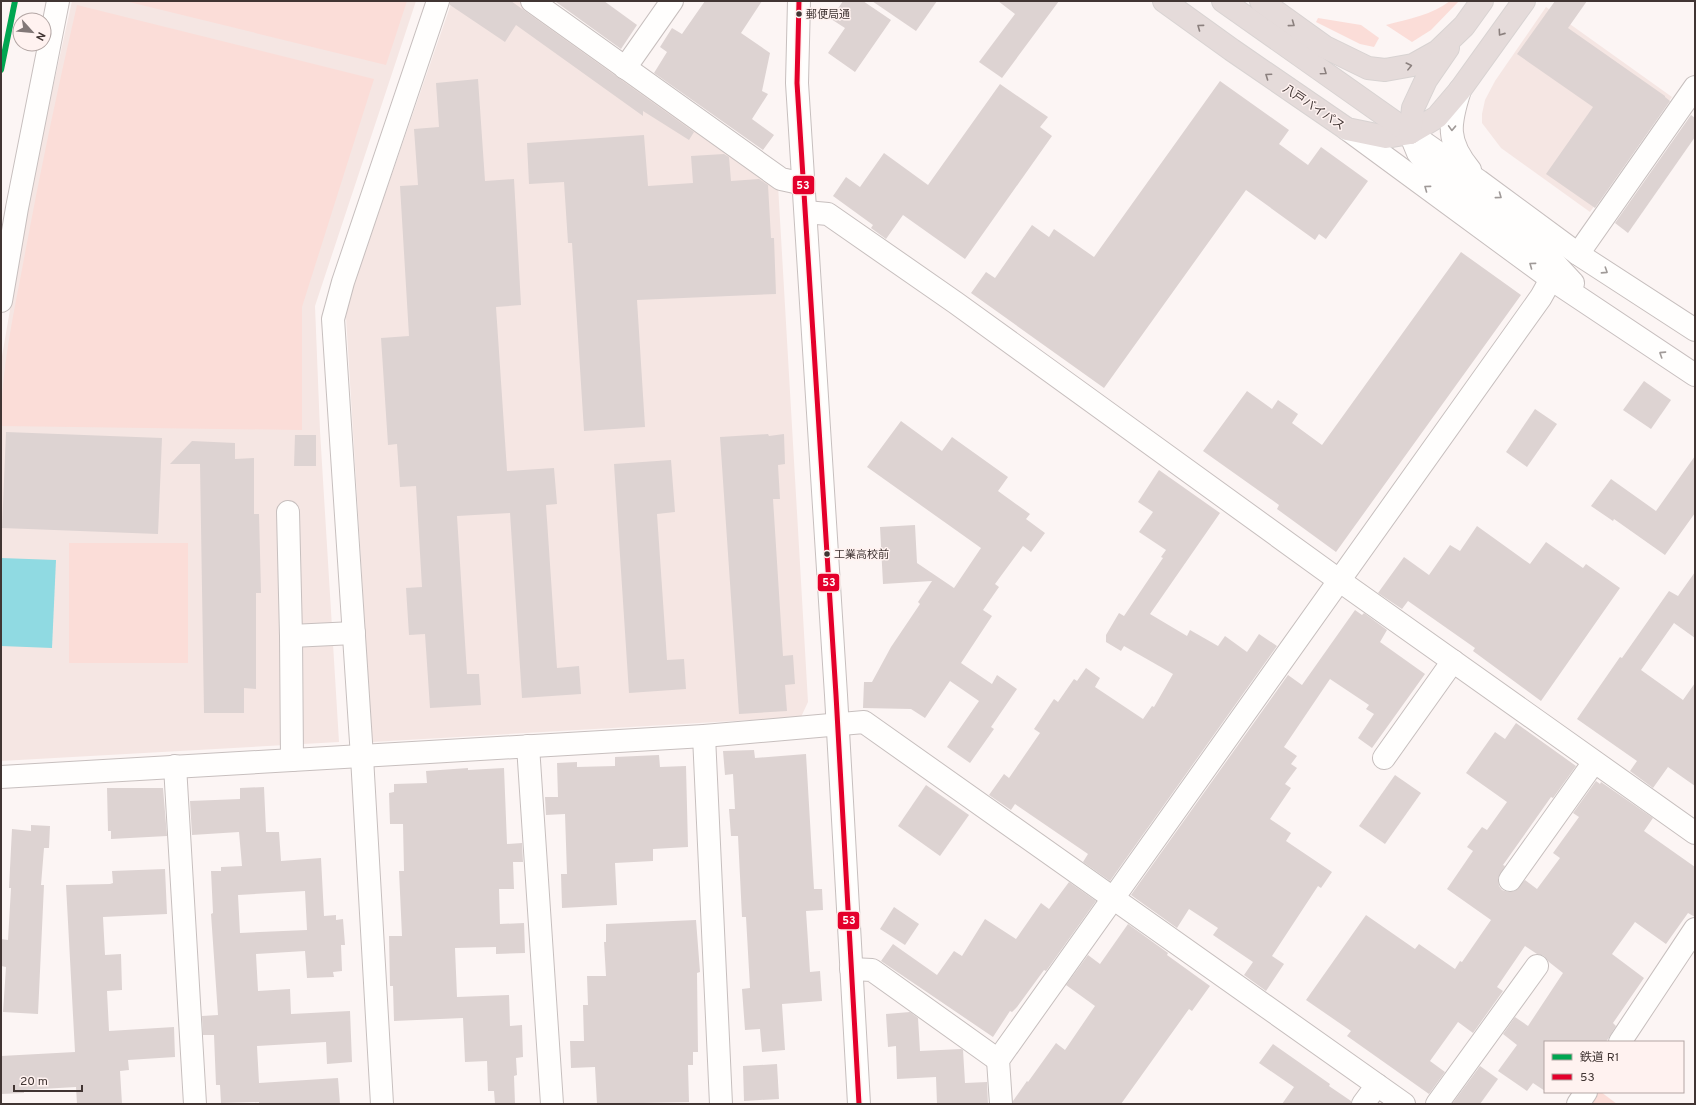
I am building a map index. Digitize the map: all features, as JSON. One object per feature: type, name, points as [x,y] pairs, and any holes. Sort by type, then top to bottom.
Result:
[{"type":"highway","name":"八戸バイパス","points":[[1164,1],[1238,55],[1347,129],[1386,137],[1410,133],[1437,117],[1460,90],[1524,1]]},
{"type":"highway","points":[[1223,1],[1410,133],[1413,108],[1426,80],[1482,1]]},
{"type":"highway","points":[[1261,1],[1325,47],[1368,68],[1385,70],[1414,65],[1438,51],[1464,26]]},
{"type":"street","points":[[1,301],[17,208],[58,1]]},
{"type":"street","points":[[382,1104],[362,757],[333,319],[343,282],[438,1]]},
{"type":"street","points":[[532,1],[781,179],[804,184]]},
{"type":"street","points":[[625,68],[672,1]]},
{"type":"street","points":[[799,1],[797,84],[838,725],[860,1104]]},
{"type":"street","points":[[1578,254],[1695,87]]},
{"type":"street","points":[[1460,90],[1452,114],[1451,137],[1459,156],[1479,181]]},
{"type":"street","points":[[1347,129],[1551,279],[1695,375]]},
{"type":"street","points":[[1410,133],[1479,181],[1578,254],[1695,330]]},
{"type":"street","points":[[1410,133],[1418,153],[1430,169],[1548,256],[1606,316]]},
{"type":"street","points":[[806,212],[828,214],[956,303],[1340,581],[1695,833]]},
{"type":"street","points":[[1001,1104],[998,1060],[1112,898],[1340,581],[1541,297],[1551,279]]},
{"type":"street","points":[[288,512],[292,760]]},
{"type":"street","points":[[291,636],[354,632]]},
{"type":"street","points":[[1384,758],[1453,661]]},
{"type":"street","points":[[1,777],[704,736],[864,722],[1404,1104]]},
{"type":"street","points":[[704,736],[721,1104]]},
{"type":"street","points":[[528,746],[552,1104]]},
{"type":"street","points":[[1510,880],[1594,762]]},
{"type":"street","points":[[175,766],[195,1104]]},
{"type":"street","points":[[1621,1041],[1695,929]]},
{"type":"street","points":[[1437,1104],[1537,966]]},
{"type":"street","points":[[851,969],[872,970],[998,1060]]},
{"type":"street","points":[[1363,1104],[1377,1085]]},
{"type":"street","points":[[1578,1104],[1585,1093]]},
{"type":"shaded area","points":[[72,1],[416,1],[315,306],[320,431],[339,742],[1,761],[1,362],[32,182]]},
{"type":"shaded area","points":[[125,1],[407,1],[386,65]]},
{"type":"shaded area","points":[[452,1],[520,1],[634,84],[778,185],[808,702],[801,717],[372,742],[346,317],[350,295]]},
{"type":"shaded area","points":[[1450,1],[1459,1],[1431,30],[1412,42],[1386,25],[1436,10]]},
{"type":"shaded area","points":[[77,5],[374,79],[302,307],[302,430],[1,426],[5,365],[12,324],[55,102]]},
{"type":"shaded area","points":[[1546,7],[1672,97],[1590,212],[1501,148],[1482,123],[1485,100],[1495,81]]},
{"type":"shaded area","points":[[1318,18],[1361,25],[1379,38],[1374,47],[1360,44],[1316,22]]},
{"type":"shaded area","points":[[69,543],[188,543],[188,663],[69,663]]},
{"type":"shaded area","points":[[1595,1093],[1602,1093],[1617,1104],[1588,1104]]},
{"type":"water","points":[[1,558],[56,560],[52,648],[1,646]]},
{"type":"building","points":[[450,1],[511,1],[694,132],[689,140],[643,111],[643,116],[516,25],[505,42],[450,5]]},
{"type":"building","points":[[604,1],[637,25],[621,49],[556,2]]},
{"type":"building","points":[[705,1],[762,1],[741,33],[770,53],[762,91],[768,94],[752,119],[774,135],[763,150],[654,73],[667,52],[660,47],[672,28],[682,34]]},
{"type":"building","points":[[843,1],[863,1],[891,20],[855,72],[828,53],[845,28],[831,19]]},
{"type":"building","points":[[872,1],[937,1],[916,31]]},
{"type":"building","points":[[998,1],[1059,1],[1002,78],[979,62],[1015,14]]},
{"type":"building","points":[[1555,1],[1587,1],[1568,28],[1670,101],[1595,208],[1546,174],[1593,107],[1517,54]]},
{"type":"building","points":[[478,79],[485,181],[514,179],[521,305],[496,307],[507,471],[554,468],[557,504],[546,505],[557,668],[579,666],[581,694],[522,698],[510,513],[457,516],[467,674],[479,674],[481,705],[430,708],[425,634],[409,635],[406,588],[422,587],[416,486],[400,487],[397,444],[388,445],[381,338],[409,336],[400,186],[418,185],[414,129],[439,127],[436,83]]},
{"type":"building","points":[[1220,81],[1289,130],[1279,144],[1308,165],[1321,147],[1368,181],[1326,239],[1319,234],[1315,240],[1246,190],[1104,388],[971,293],[986,272],[995,278],[1032,225],[1049,237],[1054,229],[1094,257]]},
{"type":"building","points":[[1000,84],[1048,117],[1040,127],[1052,136],[965,259],[903,215],[886,239],[871,228],[873,225],[833,196],[846,177],[860,187],[884,153],[928,185]]},
{"type":"building","points":[[1691,115],[1695,118],[1695,137],[1628,233],[1615,223]]},
{"type":"building","points":[[644,135],[648,186],[693,183],[691,156],[724,154],[729,157],[731,181],[759,179],[768,185],[771,238],[774,238],[776,294],[637,300],[645,427],[584,431],[572,243],[568,243],[564,182],[529,184],[527,143]]},
{"type":"building","points":[[1461,252],[1521,295],[1336,552],[1277,509],[1279,505],[1203,451],[1247,391],[1272,409],[1278,400],[1298,414],[1292,423],[1322,445]]},
{"type":"building","points":[[1644,381],[1671,400],[1651,429],[1623,410]]},
{"type":"building","points":[[1535,409],[1557,424],[1527,467],[1506,452]]},
{"type":"building","points":[[901,421],[942,451],[952,437],[1008,477],[998,491],[1030,514],[1026,519],[1045,533],[1031,552],[1023,546],[995,584],[999,587],[983,610],[992,616],[961,663],[992,684],[997,675],[1017,689],[991,727],[994,729],[970,763],[947,747],[979,701],[950,681],[925,718],[911,709],[863,708],[864,682],[872,682],[891,647],[920,604],[918,602],[932,581],[883,584],[880,527],[915,525],[917,563],[954,588],[981,548],[867,467]]},
{"type":"building","points":[[6,432],[162,438],[158,534],[2,528]]},
{"type":"building","points":[[768,434],[769,436],[784,434],[785,464],[778,465],[780,499],[773,499],[783,656],[793,655],[795,684],[785,685],[787,711],[739,714],[720,437]]},
{"type":"building","points":[[295,435],[316,435],[316,466],[294,466]]},
{"type":"building","points":[[192,441],[235,443],[235,459],[254,458],[254,514],[259,514],[261,593],[256,593],[256,689],[244,688],[244,713],[204,713],[200,464],[170,464]]},
{"type":"building","points":[[1695,456],[1695,513],[1665,555],[1614,519],[1613,521],[1591,506],[1611,479],[1656,511]]},
{"type":"building","points":[[671,460],[675,512],[657,514],[667,660],[684,659],[686,689],[629,693],[614,464]]},
{"type":"building","points":[[1159,470],[1220,513],[1150,614],[1187,636],[1190,630],[1218,646],[1225,636],[1247,652],[1259,634],[1277,646],[1110,881],[1083,862],[1088,854],[1015,804],[1011,810],[989,795],[1004,774],[1009,778],[1040,733],[1034,729],[1054,699],[1058,702],[1074,679],[1077,681],[1086,668],[1100,678],[1095,687],[1143,719],[1152,706],[1154,707],[1173,674],[1124,646],[1121,651],[1106,642],[1106,635],[1119,613],[1124,616],[1163,558],[1161,557],[1166,550],[1139,532],[1153,512],[1138,502]]},
{"type":"building","points":[[1477,526],[1530,564],[1546,542],[1583,568],[1586,564],[1620,588],[1541,701],[1473,651],[1475,648],[1408,601],[1402,609],[1378,593],[1404,557],[1429,575],[1450,545],[1460,551]]},
{"type":"building","points":[[1695,572],[1695,638],[1674,623],[1641,670],[1683,700],[1695,683],[1695,786],[1668,767],[1653,788],[1630,771],[1637,761],[1577,719],[1620,657],[1622,658],[1669,591],[1678,596]]},
{"type":"building","points":[[1355,610],[1362,615],[1364,613],[1387,630],[1380,642],[1425,674],[1372,748],[1358,738],[1374,714],[1366,709],[1369,705],[1330,679],[1284,747],[1297,756],[1291,764],[1297,768],[1285,784],[1291,788],[1270,819],[1291,833],[1286,841],[1332,872],[1321,888],[1318,886],[1272,956],[1284,964],[1266,991],[1244,975],[1253,962],[1213,935],[1218,928],[1189,909],[1177,928],[1131,895],[1288,675],[1302,685]]},
{"type":"building","points":[[1516,723],[1576,766],[1553,798],[1551,797],[1503,865],[1505,866],[1498,879],[1499,886],[1502,890],[1508,892],[1515,891],[1525,880],[1537,889],[1560,858],[1553,853],[1579,817],[1573,813],[1596,781],[1600,784],[1601,782],[1653,818],[1644,831],[1695,867],[1695,917],[1688,913],[1666,944],[1635,922],[1612,954],[1644,978],[1613,1023],[1616,1026],[1607,1041],[1544,1041],[1544,1090],[1533,1083],[1527,1091],[1498,1071],[1517,1045],[1503,1034],[1515,1017],[1528,1026],[1563,973],[1544,956],[1537,954],[1525,946],[1497,987],[1503,991],[1473,1033],[1458,1022],[1430,1061],[1445,1072],[1429,1094],[1347,1036],[1351,1031],[1306,1000],[1366,915],[1415,949],[1419,944],[1455,969],[1460,961],[1462,962],[1491,920],[1447,889],[1473,851],[1467,847],[1482,827],[1487,830],[1507,802],[1466,773],[1495,732],[1505,739]]},
{"type":"building","points":[[754,750],[755,758],[806,754],[814,889],[822,889],[823,910],[806,911],[810,972],[820,971],[822,1001],[782,1004],[785,1050],[762,1052],[760,1029],[745,1030],[742,989],[750,988],[746,917],[742,917],[738,836],[731,836],[729,809],[735,809],[733,774],[725,775],[723,751]]},
{"type":"building","points":[[659,755],[660,767],[686,766],[688,847],[653,849],[653,861],[615,863],[617,905],[562,908],[561,874],[567,874],[565,814],[546,815],[545,797],[558,797],[557,763],[577,762],[577,767],[615,766],[615,757]]},
{"type":"building","points":[[468,768],[468,770],[504,768],[507,844],[522,843],[523,862],[513,862],[514,889],[499,889],[500,924],[524,923],[525,953],[496,954],[496,947],[455,948],[457,997],[509,995],[510,1026],[522,1025],[523,1057],[516,1058],[517,1075],[514,1076],[515,1104],[495,1104],[494,1091],[488,1091],[487,1061],[465,1062],[463,1018],[394,1021],[393,986],[390,986],[389,936],[402,936],[399,871],[404,871],[403,824],[390,824],[389,793],[394,792],[394,784],[427,783],[426,771]]},
{"type":"building","points":[[1395,775],[1421,793],[1385,844],[1359,826]]},
{"type":"building","points":[[926,785],[969,815],[940,856],[898,826]]},
{"type":"building","points":[[264,787],[266,832],[279,832],[281,861],[321,858],[324,916],[336,915],[336,920],[343,919],[345,945],[341,945],[342,971],[333,972],[334,977],[307,978],[305,951],[256,954],[258,991],[290,989],[291,1014],[350,1011],[352,1062],[327,1064],[326,1042],[257,1046],[259,1083],[338,1078],[340,1104],[259,1104],[259,1102],[221,1103],[220,1085],[216,1085],[214,1035],[203,1035],[202,1016],[218,1015],[211,914],[213,913],[211,871],[221,871],[221,867],[242,866],[239,832],[192,835],[190,801],[240,799],[240,788]],"holes":[[[305,891],[307,930],[240,933],[238,895]]]},
{"type":"building","points":[[107,788],[163,788],[167,836],[111,839],[111,831],[108,831]]},
{"type":"building","points":[[31,825],[50,826],[49,848],[44,848],[41,885],[44,885],[38,1014],[3,1012],[6,967],[1,966],[1,939],[8,940],[12,829],[31,831]]},
{"type":"building","points":[[165,869],[167,914],[103,917],[105,955],[121,954],[122,990],[107,991],[109,1031],[174,1027],[175,1057],[128,1060],[129,1070],[120,1071],[122,1104],[77,1104],[76,1087],[24,1090],[24,1093],[1,1094],[1,1056],[75,1052],[66,885],[110,884],[113,883],[112,871]]},
{"type":"building","points":[[1069,882],[1096,901],[1046,971],[1044,970],[1017,1007],[1012,1012],[1010,1011],[993,1037],[881,961],[893,944],[937,975],[954,951],[962,956],[985,919],[1016,939],[1041,903],[1049,909]]},
{"type":"building","points":[[894,907],[919,924],[905,945],[880,929]]},
{"type":"building","points":[[696,920],[700,972],[697,973],[698,1052],[693,1052],[693,1065],[688,1065],[689,1102],[597,1104],[595,1067],[571,1068],[570,1041],[584,1041],[583,1005],[588,1005],[587,976],[606,976],[604,942],[606,942],[606,924]]},
{"type":"building","points":[[1128,924],[1168,953],[1167,955],[1210,986],[1192,1011],[1189,1009],[1121,1104],[1013,1104],[1013,1101],[1027,1081],[1028,1082],[1056,1043],[1065,1050],[1095,1006],[1066,985],[1088,955],[1100,964]]},
{"type":"building","points":[[910,1012],[918,1018],[920,1051],[963,1050],[965,1083],[987,1082],[988,1104],[937,1104],[936,1077],[897,1079],[896,1046],[888,1047],[886,1014]]},
{"type":"building","points":[[1273,1044],[1330,1084],[1329,1086],[1351,1101],[1351,1104],[1282,1104],[1294,1087],[1259,1063]]},
{"type":"building","points":[[777,1064],[779,1099],[744,1101],[743,1066]]},
{"type":"building","points":[[1480,1066],[1498,1079],[1480,1104],[1452,1104]]},
{"type":"rail line","name":"R1","points":[[1,70],[15,1]]},
{"type":"transit line","name":"53","points":[[799,1],[797,83],[836,695],[859,1104]]},
{"type":"place","name":"郵便局通","points":[[799,14]]},
{"type":"place","name":"工業高校前","points":[[827,554]]}]
